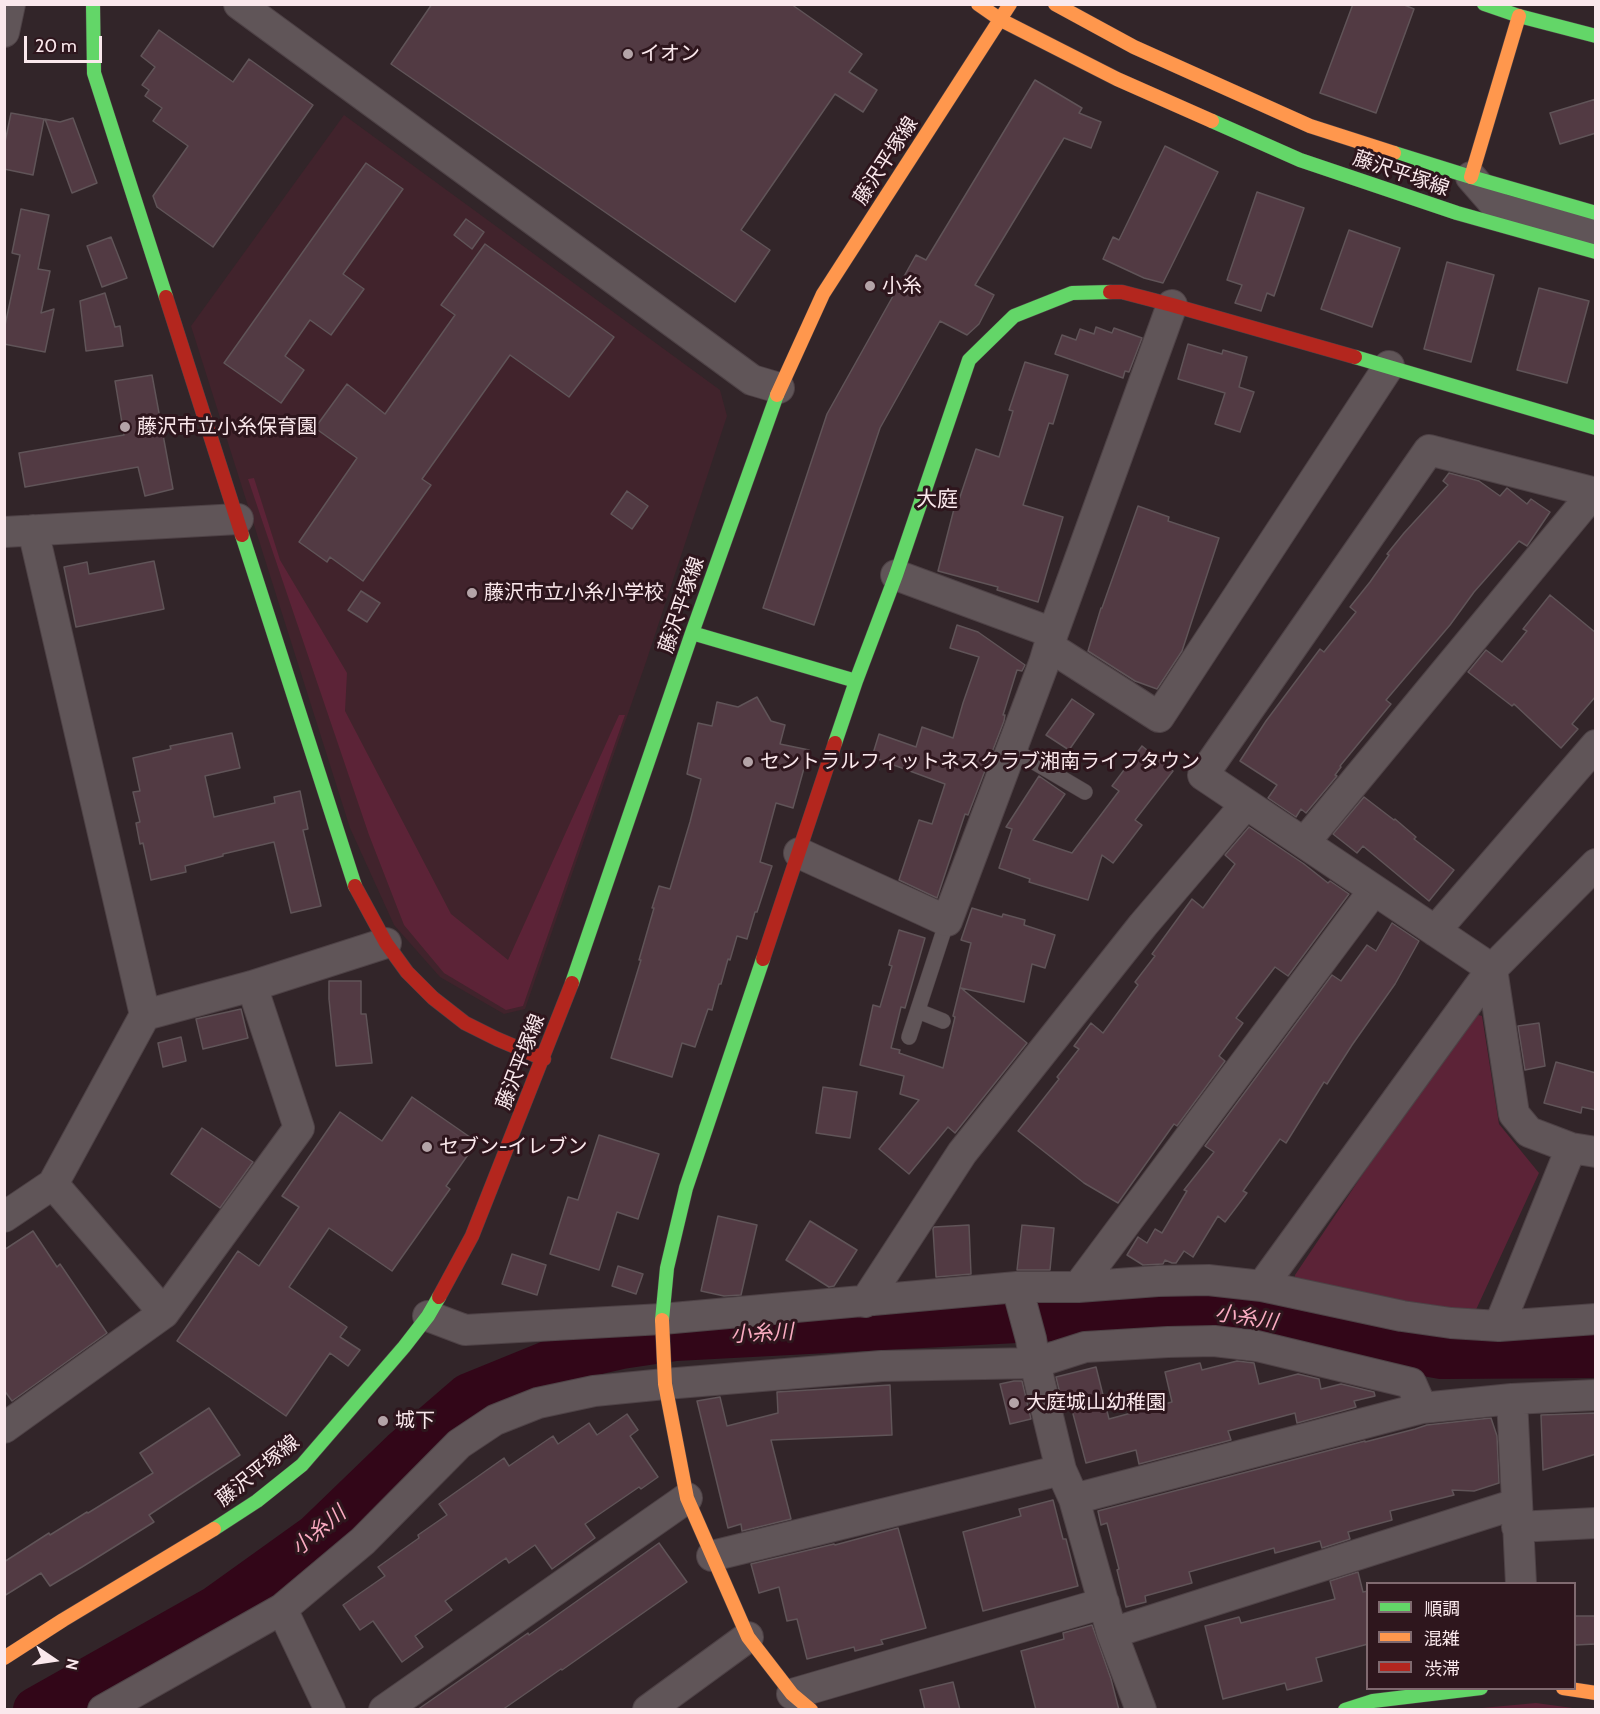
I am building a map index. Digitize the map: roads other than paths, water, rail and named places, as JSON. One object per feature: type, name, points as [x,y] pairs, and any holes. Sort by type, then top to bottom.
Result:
[{"type":"street","points":[[4,32],[10,4]]},
{"type":"street","points":[[239,4],[752,381],[779,388]]},
{"type":"street","points":[[978,4],[1001,20],[1010,4]]},
{"type":"street","name":"藤沢平塚線","points":[[1055,4],[1134,47],[1310,126],[1471,177],[1596,213]]},
{"type":"street","points":[[1484,4],[1519,16],[1596,36]]},
{"type":"street","points":[[90,5],[94,73],[356,888],[386,943],[407,972],[433,998],[465,1023],[544,1059]]},
{"type":"street","points":[[1519,16],[1471,177],[1498,208],[1596,235]]},
{"type":"street","name":"藤沢平塚線","points":[[4,1658],[63,1620],[193,1544],[257,1501],[302,1465],[428,1316],[472,1236],[544,1059],[779,388],[823,294],[1001,20],[1117,79],[1300,159],[1457,213],[1596,252]]},
{"type":"street","points":[[1104,1603],[801,1702],[748,1637],[687,1498],[665,1374],[663,1324],[667,1268],[686,1188],[856,681],[896,575],[969,360],[1014,316],[1072,293],[1122,292],[1389,366],[1596,428]]},
{"type":"street","points":[[799,853],[947,921],[1012,749],[1172,305]]},
{"type":"street","points":[[896,575],[1051,640],[1159,717],[1389,366]]},
{"type":"street","points":[[1304,843],[1595,492],[1429,450],[1203,775],[1246,804],[1304,843],[1435,931],[1492,969],[1515,1114],[1529,1132],[1583,1150],[1498,1326]]},
{"type":"street","points":[[4,1217],[53,1184],[145,1015],[19,531],[238,519]]},
{"type":"street","points":[[692,633],[856,681]]},
{"type":"street","points":[[1435,931],[1596,745]]},
{"type":"street","points":[[865,1302],[962,1154],[1143,925],[1246,804]]},
{"type":"street","points":[[1262,1286],[1492,969],[1596,864]]},
{"type":"street","points":[[1078,1287],[1374,890]]},
{"type":"street","points":[[145,1015],[252,986],[386,943]]},
{"type":"street","points":[[4,1428],[164,1313],[299,1128],[252,986]]},
{"type":"street","points":[[53,1184],[164,1313]]},
{"type":"street","points":[[428,1316],[465,1330],[663,1324],[865,1302],[1019,1295],[1078,1287],[1208,1280],[1262,1286],[1402,1316],[1451,1323],[1498,1326],[1596,1319]]},
{"type":"street","points":[[1019,1295],[1060,1470],[1074,1499],[1112,1633],[1141,1710]]},
{"type":"street","points":[[103,1710],[282,1609],[363,1541],[459,1444],[495,1420],[538,1403],[665,1374],[882,1366],[1085,1347],[1214,1341],[1257,1346],[1411,1383],[1422,1408]]},
{"type":"street","points":[[1074,1499],[1422,1408],[1596,1395]]},
{"type":"street","points":[[1512,1400],[1521,1582]]},
{"type":"street","points":[[712,1556],[1060,1470]]},
{"type":"street","points":[[384,1710],[687,1498]]},
{"type":"street","points":[[1112,1633],[1517,1516],[1596,1523]]},
{"type":"street","points":[[282,1609],[330,1710]]},
{"type":"street","points":[[648,1710],[748,1637]]},
{"type":"street","points":[[1345,1710],[1374,1701],[1472,1690]]},
{"type":"street","points":[[1571,1690],[1596,1693]]},
{"type":"lane","points":[[1012,749],[1084,792]]},
{"type":"lane","points":[[909,1038],[947,921]]},
{"type":"lane","points":[[918,1011],[943,1021]]},
{"type":"waterway","name":"小糸川","points":[[36,1710],[217,1608],[316,1537],[403,1453],[469,1396],[555,1361],[621,1346],[675,1338],[1187,1311],[1225,1312],[1280,1322],[1357,1341],[1442,1356],[1596,1355]]},
{"type":"place","name":"イオン","points":[[628,54]]},
{"type":"place","name":"小糸","points":[[870,286]]},
{"type":"place","name":"藤沢市立小糸保育園","points":[[125,427]]},
{"type":"place","name":"藤沢市立小糸小学校","points":[[472,593]]},
{"type":"place","name":"セントラルフィットネスクラブ湘南ライフタウン","points":[[748,762]]},
{"type":"place","name":"セブン-イレブン","points":[[427,1147]]},
{"type":"place","name":"大庭城山幼稚園","points":[[1014,1403]]},
{"type":"place","name":"城下","points":[[383,1421]]},
{"type":"district","name":"大庭","points":[[937,500]]}]
